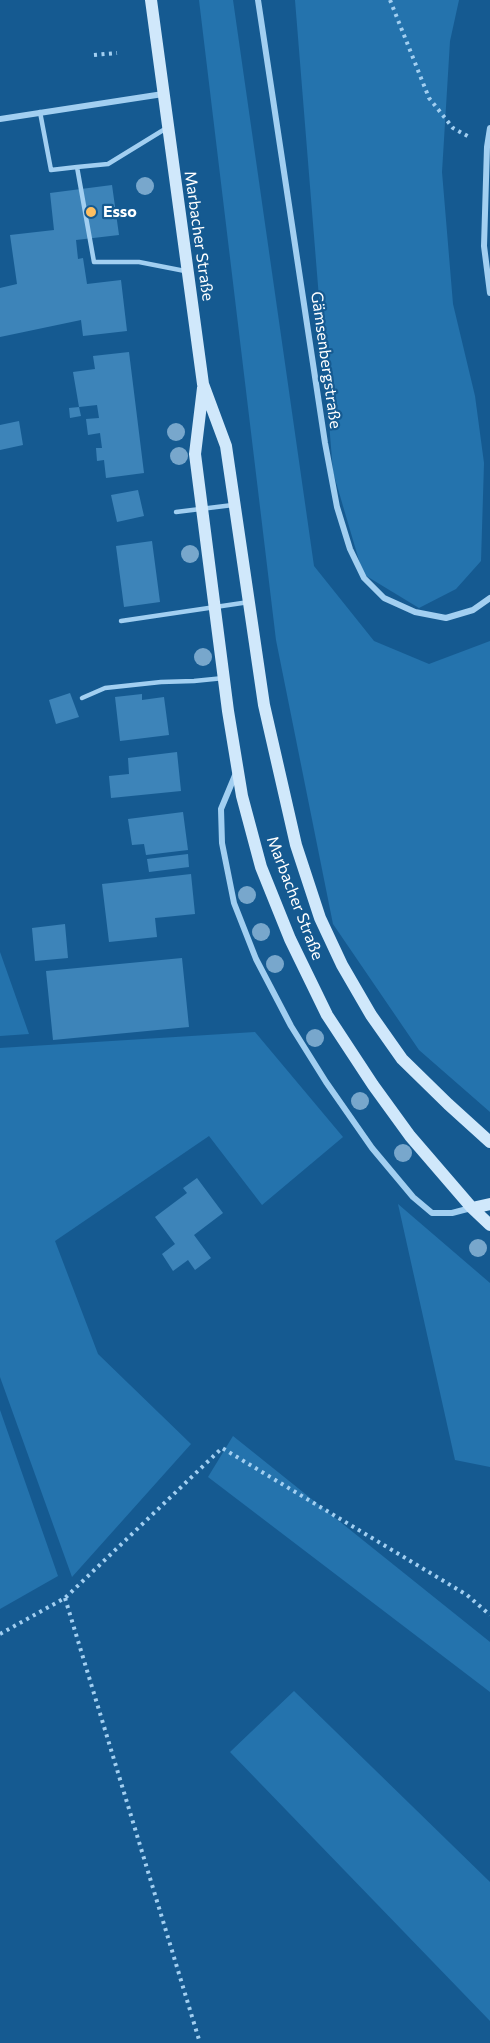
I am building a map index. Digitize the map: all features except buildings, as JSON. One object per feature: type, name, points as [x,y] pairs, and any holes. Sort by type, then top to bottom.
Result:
[{"type":"main road","name":"Marbacher Straße","points":[[151,0],[203,384],[226,446],[264,705],[277,770],[296,845],[320,918],[342,965],[371,1014],[402,1059],[490,1142]]},
{"type":"main road","name":"Marbacher Straße","points":[[203,384],[195,454],[237,770],[261,867],[290,939],[327,1015],[410,1136],[472,1208],[490,1225]]},
{"type":"main road","points":[[472,1208],[490,1204]]},
{"type":"street","name":"Gämsenbergstraße","points":[[258,0],[325,443],[337,507],[350,549],[364,578],[384,598],[415,612],[446,618],[473,610],[490,598]]},
{"type":"street","points":[[0,119],[163,94]]},
{"type":"street","points":[[490,129],[484,246],[490,293]]},
{"type":"street","points":[[237,770],[221,809],[222,843],[234,903],[256,959],[291,1026],[326,1082],[372,1148],[413,1197],[432,1213],[452,1213],[472,1208]]},
{"type":"lane","points":[[40,112],[51,170],[108,164],[168,127]]},
{"type":"lane","points":[[77,167],[94,262],[140,262],[188,272]]},
{"type":"lane","points":[[176,512],[234,506]]},
{"type":"lane","points":[[121,621],[249,602]]},
{"type":"lane","points":[[82,698],[105,688],[224,678]]},
{"type":"path","points":[[390,0],[429,98],[453,128],[489,147]]},
{"type":"path","points":[[94,55],[117,53]]},
{"type":"path","points":[[0,1635],[64,1598],[222,1448],[467,1595],[490,1616]]},
{"type":"path","points":[[64,1598],[200,2043]]},
{"type":"shaded area","points":[[199,0],[233,0],[314,566],[374,641],[429,664],[490,641],[490,1112],[419,1050],[333,924],[276,640]]},
{"type":"shaded area","points":[[295,0],[459,0],[450,41],[442,172],[453,304],[475,396],[484,463],[481,561],[456,589],[419,608],[363,574],[333,472]]},
{"type":"shaded area","points":[[0,952],[29,1034],[0,1036]]},
{"type":"shaded area","points":[[255,1032],[343,1137],[262,1205],[209,1136],[55,1241],[98,1354],[191,1444],[72,1577],[0,1377],[0,1048]]},
{"type":"shaded area","points":[[398,1204],[490,1283],[490,1467],[455,1460]]},
{"type":"shaded area","points":[[0,1410],[58,1576],[0,1609]]},
{"type":"shaded area","points":[[233,1436],[490,1642],[490,1692],[208,1477]]},
{"type":"shaded area","points":[[294,1691],[490,1882],[490,2021],[230,1752]]},
{"type":"place","name":"Esso","points":[[91,212]]}]
